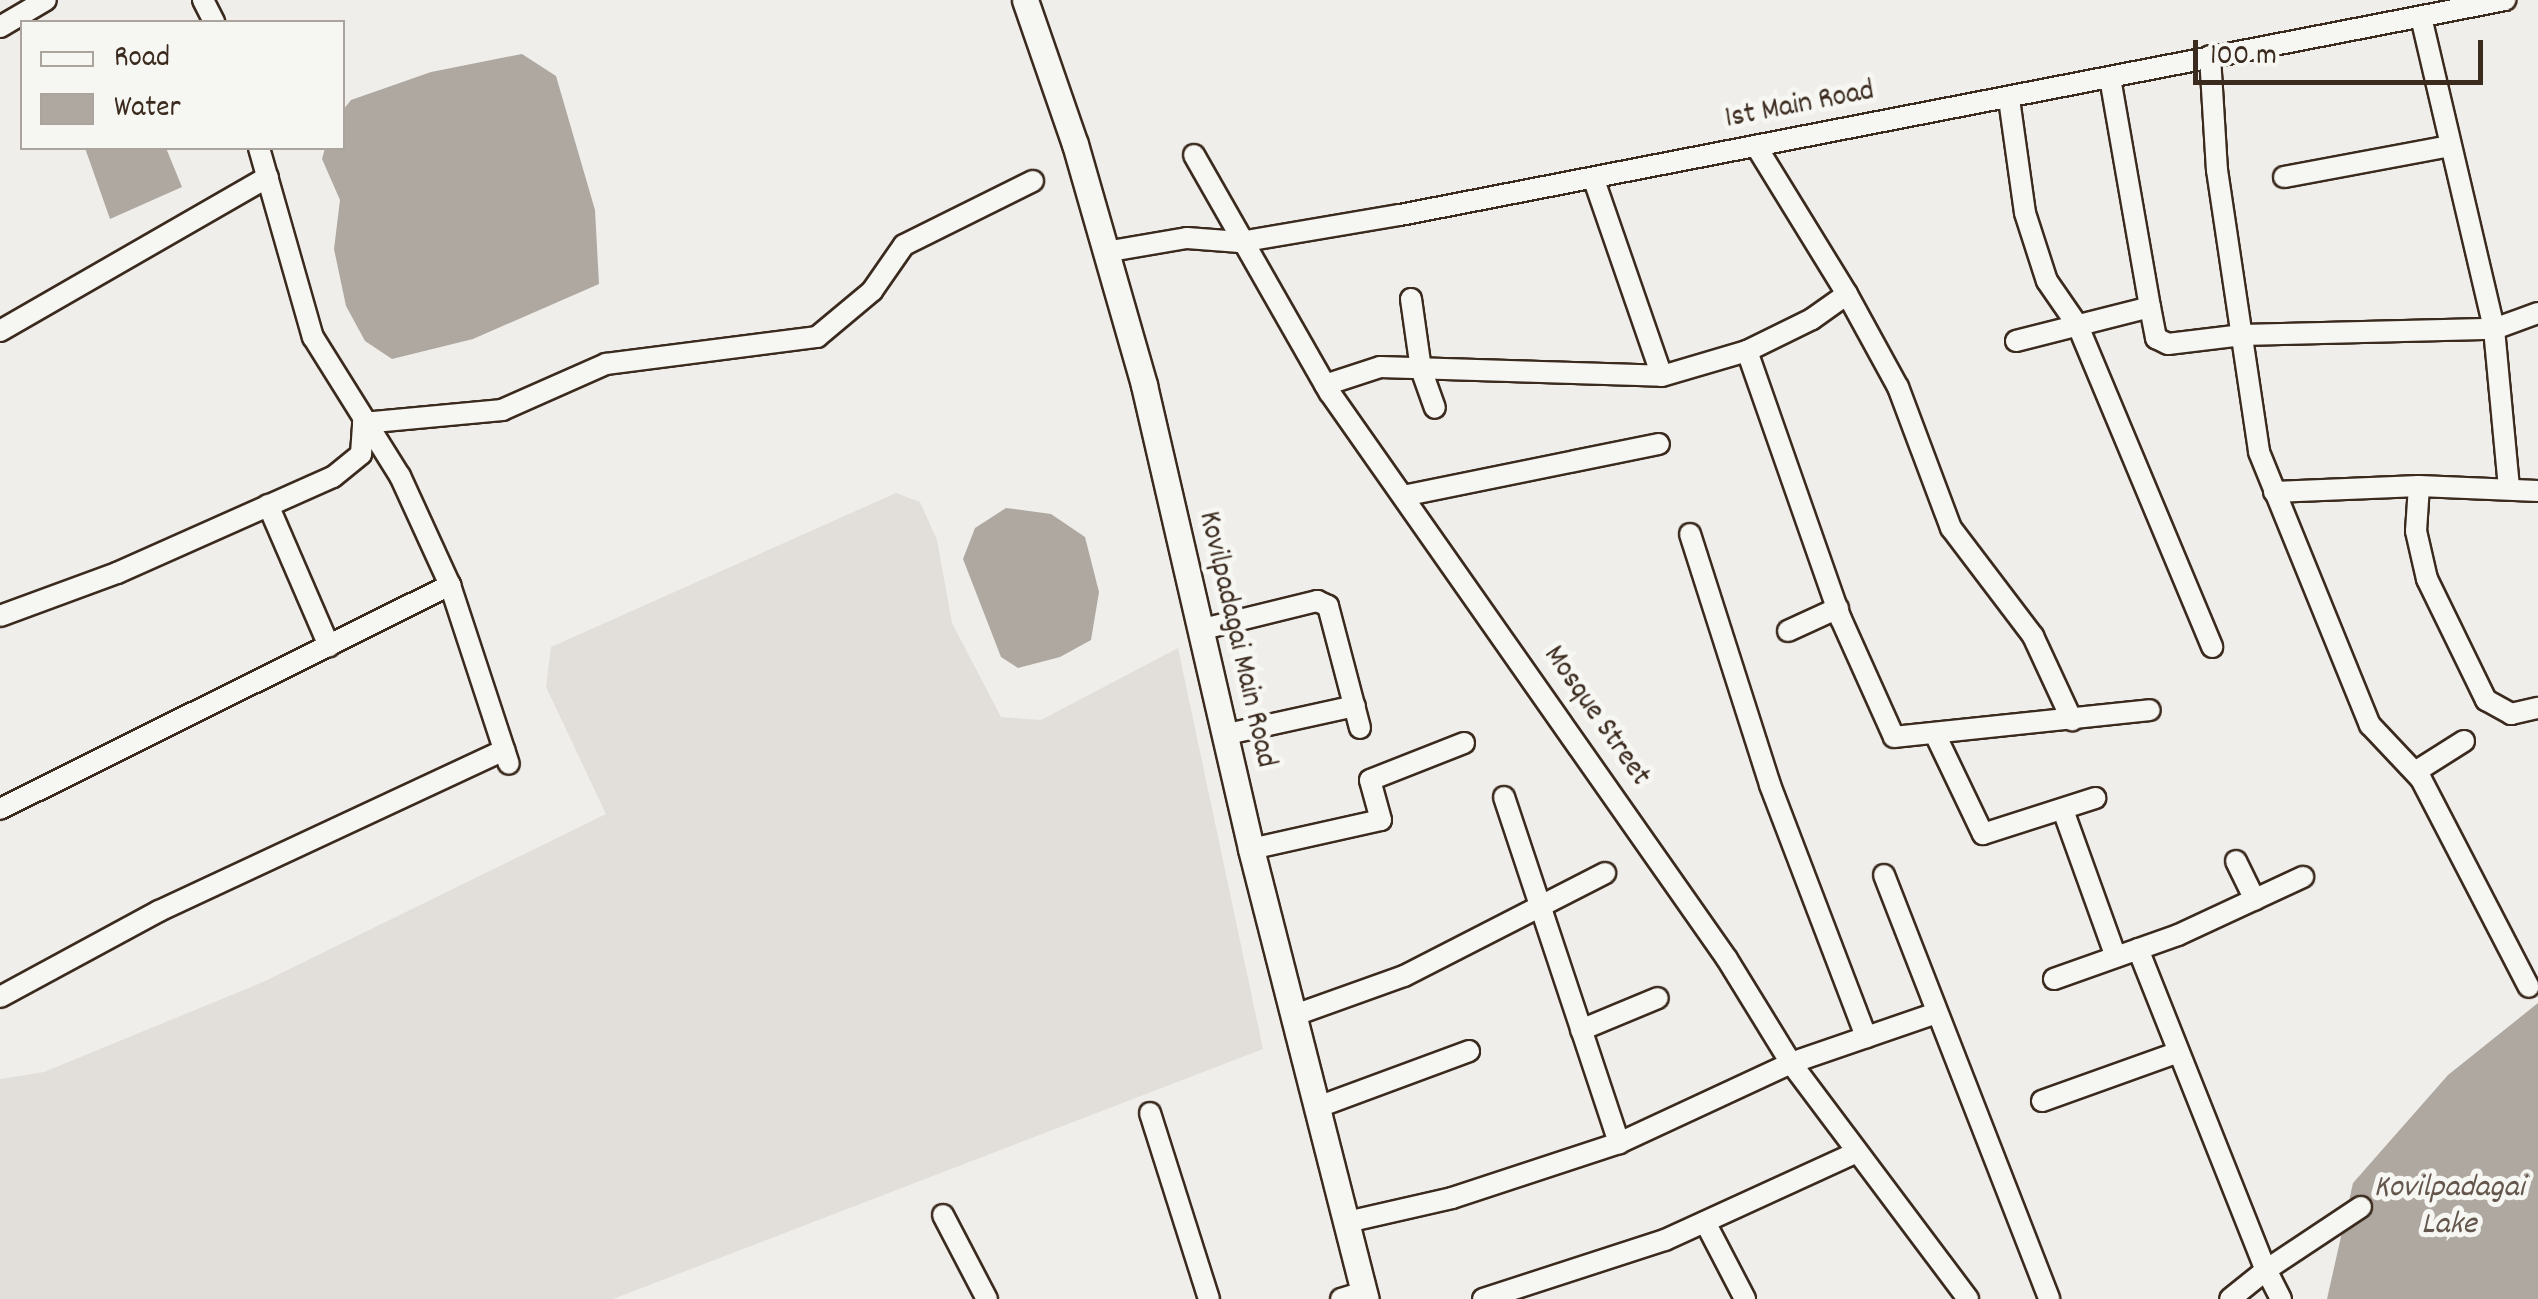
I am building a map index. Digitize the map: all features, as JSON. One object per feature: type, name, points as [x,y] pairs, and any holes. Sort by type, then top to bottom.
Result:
[{"type":"main road","name":"Kovilpadagai Main Road","points":[[1025,0],[1144,385],[1250,849],[1346,1222],[1357,1297]]},
{"type":"street","points":[[0,26],[46,0]]},
{"type":"street","name":"1st Main Road","points":[[1105,252],[1187,238],[1240,242],[1594,180],[2505,0]]},
{"type":"street","points":[[2421,17],[2494,329],[2509,488]]},
{"type":"street","points":[[2210,56],[2217,170],[2260,452],[2370,725],[2414,772],[2529,987]]},
{"type":"street","points":[[2110,78],[2150,307],[2162,344],[2242,335],[2494,329],[2538,313]]},
{"type":"street","points":[[2009,99],[2025,213],[2047,281],[2078,326],[2212,647]]},
{"type":"street","points":[[1756,146],[1847,294],[1898,387],[1951,528],[2033,636],[2072,720]]},
{"type":"street","points":[[2284,177],[2450,146]]},
{"type":"street","points":[[0,997],[160,911],[506,757],[450,586],[400,476],[312,337],[261,150]]},
{"type":"street","name":"Mosque Street","points":[[1194,155],[1240,242],[1325,384],[1716,944],[1792,1063],[1968,1299]]},
{"type":"street","points":[[0,331],[268,177]]},
{"type":"street","points":[[1594,180],[1662,376]]},
{"type":"street","points":[[364,424],[502,410],[606,364],[818,336],[872,291],[904,244],[1033,181]]},
{"type":"street","points":[[1325,384],[1380,367],[1662,376],[1748,351],[1847,294]]},
{"type":"street","points":[[1412,298],[1421,369],[1435,408]]},
{"type":"street","points":[[2016,341],[2150,307]]},
{"type":"street","points":[[1748,351],[1838,608],[1889,732],[1902,738],[2150,710]]},
{"type":"street","points":[[0,616],[332,478],[361,454],[364,424]]},
{"type":"street","points":[[1403,496],[1659,444]]},
{"type":"street","points":[[2274,492],[2419,486],[2538,491]]},
{"type":"street","points":[[2419,486],[2416,531],[2427,579],[2486,700],[2511,714],[2538,708]]},
{"type":"street","points":[[268,505],[329,646]]},
{"type":"street","points":[[1690,534],[1770,786],[1866,1038]]},
{"type":"street","points":[[0,810],[450,586]]},
{"type":"street","points":[[1199,630],[1317,601],[1334,612],[1360,728]]},
{"type":"street","points":[[1788,631],[1838,608]]},
{"type":"street","points":[[1224,734],[1355,706]]},
{"type":"street","points":[[1935,734],[1984,834],[2095,798]]},
{"type":"street","points":[[2414,772],[2464,741]]},
{"type":"street","points":[[1250,849],[1381,820],[1370,780],[1464,743]]},
{"type":"street","points":[[1504,797],[1619,1143]]},
{"type":"street","points":[[2062,810],[2116,957]]},
{"type":"street","points":[[2236,861],[2256,900]]},
{"type":"street","points":[[1295,1015],[1404,976],[1542,910],[1606,873]]},
{"type":"street","points":[[1884,875],[2049,1299]]},
{"type":"street","points":[[2054,979],[2138,949],[2302,877]]},
{"type":"street","points":[[2138,949],[2176,1053],[2281,1299]]},
{"type":"street","points":[[1582,1030],[1658,998]]},
{"type":"street","points":[[1346,1222],[1452,1198],[1619,1143],[1792,1063],[1936,1013]]},
{"type":"street","points":[[1318,1106],[1469,1051]]},
{"type":"street","points":[[2042,1102],[2176,1053]]},
{"type":"street","points":[[1150,1113],[1209,1299]]},
{"type":"street","points":[[1497,1297],[1705,1222],[1857,1152]]},
{"type":"street","points":[[2230,1299],[2266,1270],[2361,1207]]},
{"type":"street","points":[[942,1215],[987,1299]]},
{"type":"street","points":[[1705,1222],[1745,1299]]},
{"type":"shaded area","points":[[896,493],[920,502],[937,540],[952,623],[1001,717],[1041,720],[1178,648],[1263,1049],[613,1299],[0,1299],[0,1079],[44,1072],[263,982],[606,814],[546,687],[551,647]]},
{"type":"water","points":[[522,54],[556,76],[595,210],[599,284],[473,339],[392,359],[365,341],[346,306],[334,249],[340,200],[322,159],[324,150],[345,150],[345,108],[351,100],[431,72]]},
{"type":"water","points":[[86,150],[167,150],[182,187],[110,219]]},
{"type":"water","points":[[1006,508],[1051,514],[1085,537],[1099,592],[1091,640],[1060,657],[1018,668],[1001,657],[963,559],[975,528]]},
{"type":"water","name":"Kovilpadagai Lake","points":[[2538,1003],[2538,1299],[2327,1299],[2353,1183],[2448,1075]]}]
